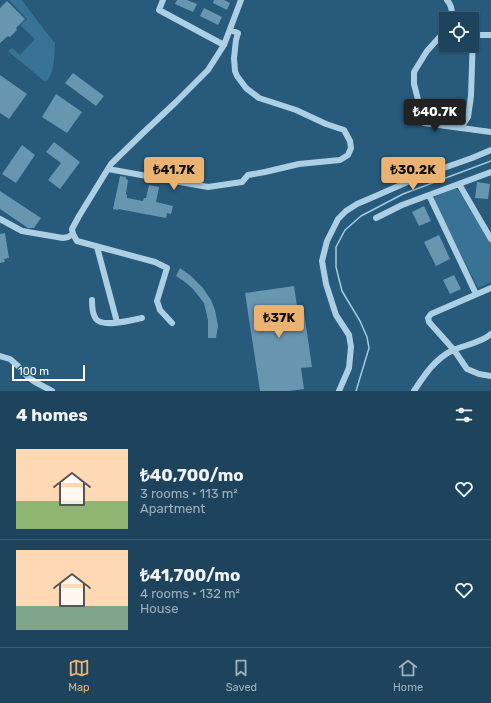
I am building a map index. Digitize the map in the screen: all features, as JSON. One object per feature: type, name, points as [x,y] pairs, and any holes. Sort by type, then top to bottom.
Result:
[{"type":"street","points":[[163,0],[159,10],[224,45]]},
{"type":"street","points":[[172,323],[160,310],[157,302],[167,268],[155,262],[77,241],[72,229],[111,164],[208,70],[224,45],[241,0]]},
{"type":"street","points":[[447,0],[450,3],[452,12]]},
{"type":"street","points":[[108,169],[208,187],[242,182],[248,175],[299,164],[340,160],[348,155],[351,148],[350,141],[344,130],[326,124],[296,110],[259,98],[246,88],[235,71],[234,58],[238,33],[230,30]]},
{"type":"street","points":[[479,35],[491,36]]},
{"type":"street","points":[[439,38],[427,51],[414,72],[414,84],[424,122],[491,132]]},
{"type":"street","points":[[461,128],[468,117],[471,96],[472,52]]},
{"type":"street","points":[[339,391],[349,368],[351,347],[349,335],[336,314],[326,284],[322,262],[327,241],[338,219],[346,211],[357,204],[421,176],[491,150]]},
{"type":"street","points":[[376,218],[402,205],[491,172]]},
{"type":"street","points":[[458,184],[491,239]]},
{"type":"street","points":[[429,195],[476,294]]},
{"type":"street","points":[[0,219],[22,231],[64,238],[73,234]]},
{"type":"street","points":[[97,247],[117,322]]},
{"type":"street","points":[[491,288],[431,314],[428,318],[429,322],[454,350],[467,369],[491,376]]},
{"type":"street","points":[[92,300],[95,319],[101,322],[110,323],[142,318]]},
{"type":"street","points":[[414,391],[428,370],[445,355],[454,350],[487,338],[491,334]]},
{"type":"street","points":[[0,356],[10,360],[35,382],[52,391]]},
{"type":"shaded area","points":[[9,0],[22,0],[55,43],[53,66],[48,80],[44,81],[8,51],[12,48],[20,55],[35,39],[20,25],[27,19]]},
{"type":"shaded area","points":[[455,188],[459,191],[491,244],[491,282],[478,288],[434,201],[435,197]]},
{"type":"building","points":[[177,0],[187,0],[197,4],[193,12],[175,4]]},
{"type":"building","points":[[214,0],[224,0],[230,3],[227,10],[213,3]]},
{"type":"building","points":[[7,1],[25,19],[10,37],[8,36],[0,43],[0,8]]},
{"type":"building","points":[[204,8],[222,17],[218,25],[200,16]]},
{"type":"building","points":[[73,73],[104,96],[96,106],[65,83]]},
{"type":"building","points":[[0,75],[27,94],[9,119],[0,113]]},
{"type":"building","points":[[56,94],[82,112],[67,133],[42,117]]},
{"type":"building","points":[[54,142],[80,162],[60,189],[48,180],[61,163],[46,152]]},
{"type":"building","points":[[22,145],[35,155],[16,183],[2,174]]},
{"type":"building","points":[[120,176],[126,177],[128,180],[126,194],[127,198],[143,201],[144,198],[146,198],[149,185],[159,187],[156,202],[173,206],[171,214],[167,213],[166,218],[113,209]]},
{"type":"building","points":[[477,182],[490,184],[488,199],[475,198]]},
{"type":"building","points":[[0,191],[41,218],[34,228],[28,228],[0,209]]},
{"type":"building","points":[[424,206],[431,221],[419,226],[412,212]]},
{"type":"building","points":[[5,233],[9,258],[4,259],[5,262],[0,263],[0,234]]},
{"type":"building","points":[[439,235],[450,259],[436,266],[424,242]]},
{"type":"building","points":[[180,268],[203,288],[211,300],[215,310],[218,326],[216,338],[208,338],[208,320],[204,303],[193,289],[176,276]]},
{"type":"building","points":[[454,275],[461,289],[450,294],[443,280]]},
{"type":"building","points":[[294,286],[297,306],[303,305],[312,367],[301,368],[304,389],[289,391],[260,391],[245,293]]},
{"type":"waterway","points":[[356,391],[369,348],[367,337],[360,321],[342,291],[336,267],[336,247],[345,230],[361,216],[403,194],[491,161]]}]
